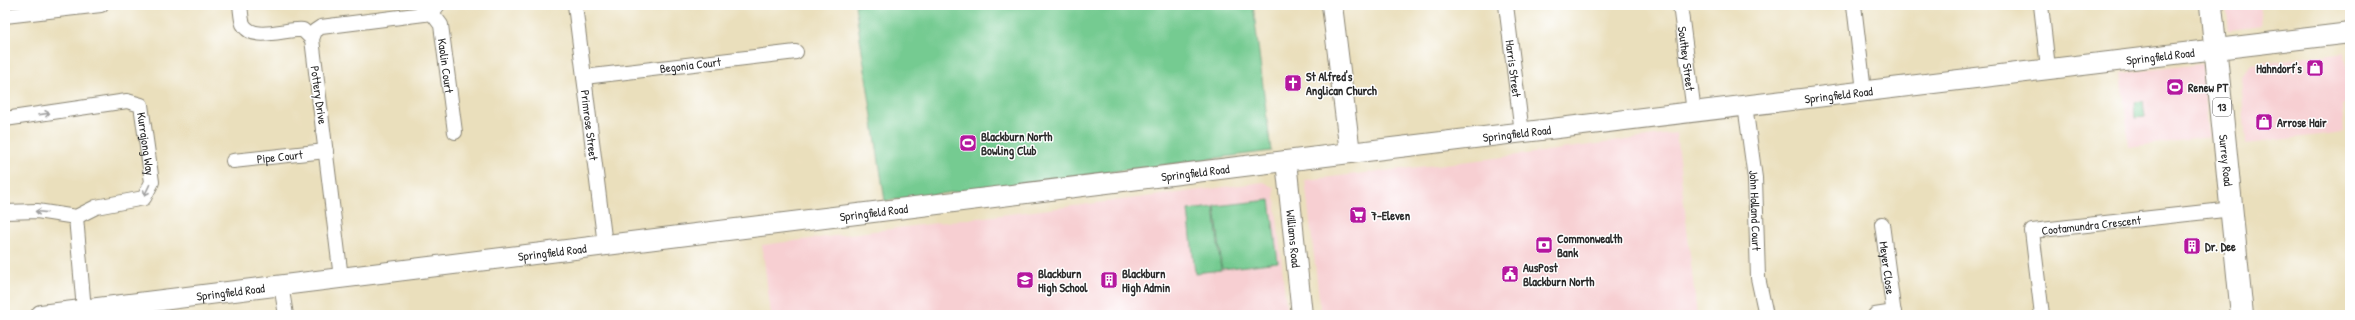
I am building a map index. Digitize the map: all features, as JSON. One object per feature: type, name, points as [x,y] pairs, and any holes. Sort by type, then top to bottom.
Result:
[{"type":"main road","points":[[1332,5],[1350,153]]},
{"type":"main road","name":"Surrey Road","points":[[2211,5],[2233,209],[2242,315]]},
{"type":"main road","name":"Springfield Road","points":[[41,315],[84,310],[116,310],[282,285],[1864,90],[2350,33]]},
{"type":"main road","name":"Williams Road","points":[[1286,161],[1302,315]]},
{"type":"street","points":[[5,16],[101,5]]},
{"type":"street","points":[[240,5],[243,23],[249,31],[259,34],[296,29],[303,30],[312,39],[315,32],[321,27],[435,9]]},
{"type":"street","name":"Primrose Street","points":[[575,5],[605,246]]},
{"type":"street","name":"Harris Street","points":[[1506,5],[1522,133]]},
{"type":"street","name":"Southey Street","points":[[1680,5],[1694,112]]},
{"type":"street","points":[[1854,5],[1864,90]]},
{"type":"street","points":[[2041,5],[2048,68]]},
{"type":"street","name":"Kaolin Court","points":[[435,9],[441,25],[454,132]]},
{"type":"street","name":"Pottery Drive","points":[[312,39],[341,278]]},
{"type":"street","name":"Begonia Court","points":[[584,77],[796,52]]},
{"type":"street","name":"Kurrajong Way","points":[[5,119],[127,101],[141,105],[152,182],[144,198],[96,207],[76,218]]},
{"type":"street","name":"John Holland Court","points":[[1744,105],[1755,178],[1758,278],[1766,315]]},
{"type":"street","name":"Pipe Court","points":[[233,161],[326,151]]},
{"type":"street","name":"Cootamundra Crescent","points":[[2042,315],[2032,232],[2233,209]]},
{"type":"street","points":[[5,212],[37,211],[76,218],[84,310]]},
{"type":"street","name":"Meyer Close","points":[[1875,315],[1894,313],[1882,224]]},
{"type":"street","points":[[282,285],[286,315]]},
{"type":"shaded area","points":[[2226,5],[2259,5],[2262,26],[2229,30]]},
{"type":"shaded area","points":[[2345,52],[2350,104],[2342,105],[2344,132],[2246,144],[2241,77],[2251,64]]},
{"type":"shaded area","points":[[2202,64],[2209,137],[2129,147],[2121,73]]},
{"type":"shaded area","points":[[1676,133],[1697,315],[1321,315],[1305,180],[1496,158]]},
{"type":"shaded area","name":"Blackburn High School","points":[[1264,182],[1274,188],[1287,315],[771,315],[762,245]]},
{"type":"green space","points":[[855,5],[1253,5],[1271,151],[885,201]]},
{"type":"green space","points":[[2143,101],[2145,117],[2135,118],[2134,102]]},
{"type":"green space","points":[[1270,200],[1278,262],[1222,269],[1215,206]]},
{"type":"green space","points":[[1214,207],[1221,270],[1195,273],[1188,210]]},
{"type":"place","name":"Hahndorf's","points":[[2315,68]]},
{"type":"place","name":"St Alfred's Anglican Church","points":[[1293,83]]},
{"type":"place","name":"Renew PT","points":[[2175,87]]},
{"type":"place","name":"Arrose Hair","points":[[2264,122]]},
{"type":"place","name":"Blackburn North Bowling Club","points":[[968,143]]},
{"type":"place","name":"7-Eleven","points":[[1358,215]]},
{"type":"place","name":"Commonwealth Bank","points":[[1544,245]]},
{"type":"place","name":"Dr. Dee","points":[[2192,246]]},
{"type":"place","name":"AusPost Blackburn North","points":[[1510,274]]},
{"type":"place","name":"Blackburn High School","points":[[1025,280]]},
{"type":"place","name":"Blackburn High Admin","points":[[1109,280]]}]
